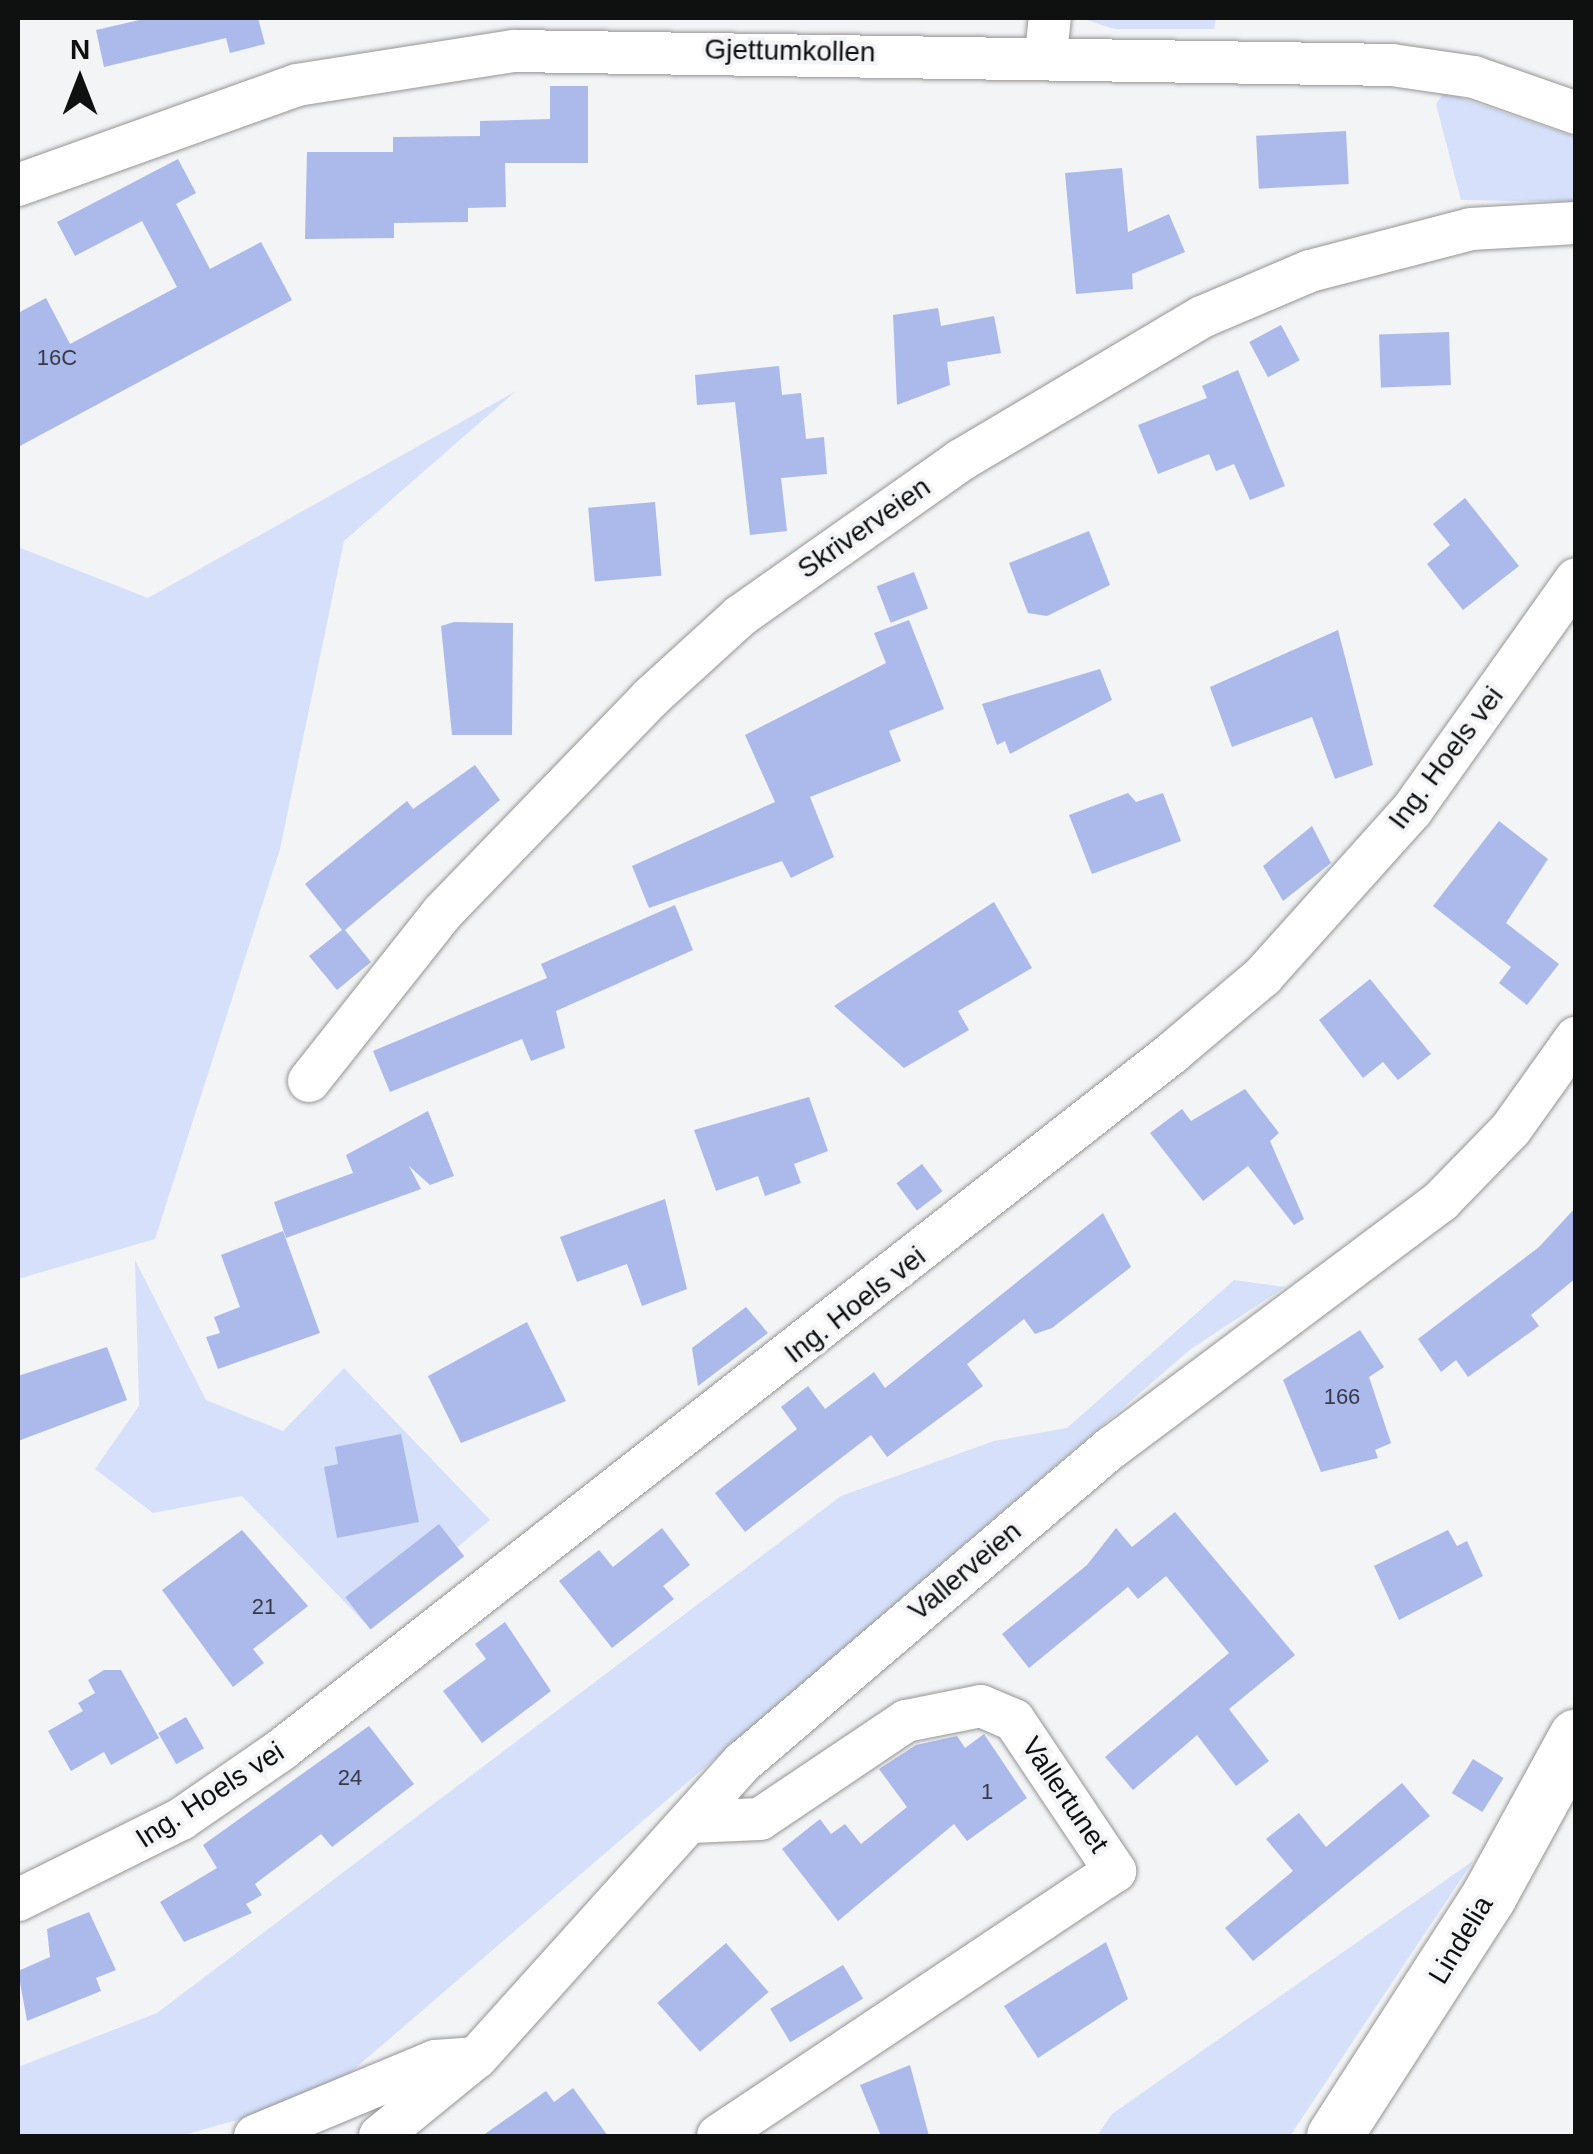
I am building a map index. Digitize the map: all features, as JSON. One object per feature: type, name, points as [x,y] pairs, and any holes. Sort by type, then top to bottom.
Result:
[{"type":"main road","name":"Lindelia","points":[[1334,2136],[1488,1897],[1576,1736]]},
{"type":"street","name":"Gjettumkollen","points":[[18,185],[297,84],[406,62],[623,32],[1048,36],[1392,65],[1474,76],[1576,113]]},
{"type":"street","name":"Skriverveien","points":[[309,1081],[442,913],[650,698],[740,616],[977,449],[1202,317],[1310,272],[1453,232],[1576,222]]},
{"type":"street","name":"Ing. Hoels vei","points":[[18,1900],[181,1819],[282,1750],[1172,1053],[1262,976],[1412,810],[1576,579]]},
{"type":"street","name":"Vallerveien","points":[[380,2136],[478,2058],[691,1822],[805,1705],[1111,1448],[1441,1200],[1511,1129],[1576,1038]]},
{"type":"street","name":"Vallertunet","points":[[691,1822],[760,1819],[906,1721],[980,1706],[1014,1720],[1116,1870],[718,2136]]},
{"type":"street","points":[[254,2136],[436,2061],[478,2058]]},
{"type":"shaded area","points":[[1081,18],[1216,18],[1214,29],[1114,29]]},
{"type":"shaded area","points":[[1444,92],[1575,137],[1575,202],[1461,200],[1436,104]]},
{"type":"shaded area","points":[[516,391],[344,541],[280,849],[155,1239],[18,1279],[18,547],[148,598]]},
{"type":"shaded area","points":[[135,1260],[206,1400],[283,1431],[344,1368],[490,1520],[366,1624],[242,1496],[153,1513],[95,1469],[139,1406]]},
{"type":"shaded area","points":[[1234,1280],[1285,1287],[1191,1349],[323,2096],[180,2136],[18,2136],[18,2067],[157,2013],[841,1496],[994,1441],[1067,1428]]},
{"type":"shaded area","points":[[1473,1861],[1290,2136],[1097,2136],[1112,2114]]},
{"type":"building","points":[[148,18],[258,18],[265,44],[230,53],[226,38],[104,67],[96,30]]},
{"type":"building","points":[[550,86],[588,86],[588,163],[505,163],[506,207],[468,208],[468,222],[394,223],[394,238],[305,239],[307,152],[393,152],[393,137],[480,136],[480,121],[550,119]]},
{"type":"building","points":[[1346,131],[1349,184],[1259,189],[1256,136]]},
{"type":"building","points":[[178,159],[196,193],[176,204],[210,269],[261,242],[292,300],[18,447],[18,313],[46,298],[70,344],[177,287],[142,221],[75,256],[57,222]]},
{"type":"building","points":[[1122,168],[1128,232],[1169,214],[1185,252],[1132,274],[1133,289],[1076,294],[1065,173]]},
{"type":"building","points":[[938,308],[941,326],[994,316],[1001,353],[947,362],[950,385],[897,405],[893,315]]},
{"type":"building","points":[[1281,325],[1300,360],[1268,377],[1249,342]]},
{"type":"building","points":[[1449,332],[1451,385],[1381,387],[1379,334]]},
{"type":"building","points":[[779,366],[782,395],[801,393],[806,439],[824,437],[827,474],[781,478],[787,531],[750,535],[735,402],[697,405],[695,375]]},
{"type":"building","points":[[1238,370],[1285,486],[1250,500],[1234,464],[1216,471],[1209,454],[1158,474],[1138,425],[1207,398],[1202,386]]},
{"type":"building","points":[[1465,498],[1519,566],[1463,610],[1427,564],[1450,545],[1433,524]]},
{"type":"building","points":[[655,502],[661,576],[595,582],[588,508]]},
{"type":"building","points":[[1089,531],[1110,585],[1047,616],[1028,613],[1009,563]]},
{"type":"building","points":[[914,572],[928,608],[891,623],[877,586]]},
{"type":"building","points":[[909,620],[944,709],[889,731],[901,761],[810,797],[834,857],[791,878],[782,861],[649,908],[632,866],[775,802],[745,735],[886,663],[874,633]]},
{"type":"building","points":[[454,622],[513,623],[512,735],[452,735],[441,626]]},
{"type":"building","points":[[1338,630],[1373,765],[1335,779],[1312,717],[1232,747],[1210,687]]},
{"type":"building","points":[[1100,669],[1112,700],[1010,754],[1005,741],[997,745],[982,704]]},
{"type":"building","points":[[475,765],[500,800],[345,930],[371,962],[337,990],[309,956],[342,930],[305,884],[407,801],[413,809]]},
{"type":"building","points":[[1128,793],[1136,802],[1163,793],[1181,841],[1092,874],[1069,815]]},
{"type":"building","points":[[1499,821],[1548,859],[1506,923],[1559,964],[1527,1005],[1499,983],[1511,967],[1433,906]]},
{"type":"building","points":[[1312,826],[1331,863],[1283,901],[1263,866]]},
{"type":"building","points":[[994,902],[1032,968],[958,1011],[969,1030],[904,1068],[834,1006]]},
{"type":"building","points":[[675,905],[693,950],[556,1011],[565,1048],[531,1061],[522,1039],[390,1092],[373,1051],[547,978],[541,964]]},
{"type":"building","points":[[1370,979],[1431,1054],[1398,1080],[1383,1062],[1363,1078],[1319,1020]]},
{"type":"building","points":[[1245,1089],[1279,1133],[1270,1141],[1304,1219],[1294,1225],[1248,1166],[1203,1201],[1150,1133],[1182,1109],[1191,1121]]},
{"type":"building","points":[[809,1097],[828,1151],[794,1164],[801,1183],[765,1196],[758,1176],[716,1191],[694,1130]]},
{"type":"building","points":[[428,1111],[454,1176],[430,1185],[409,1166],[421,1189],[286,1238],[274,1202],[353,1173],[346,1155]]},
{"type":"building","points":[[922,1164],[942,1191],[917,1210],[896,1183]]},
{"type":"building","points":[[665,1199],[687,1289],[642,1306],[627,1264],[577,1282],[560,1237]]},
{"type":"building","points":[[1576,1207],[1576,1278],[1531,1315],[1539,1326],[1468,1377],[1456,1360],[1441,1372],[1418,1339],[1539,1247]]},
{"type":"building","points":[[1103,1213],[1131,1267],[1052,1328],[1035,1334],[1024,1319],[967,1364],[983,1386],[887,1457],[871,1435],[745,1532],[715,1493],[797,1429],[781,1407],[808,1386],[825,1409],[874,1372],[885,1388]]},
{"type":"building","points":[[283,1231],[320,1333],[218,1369],[206,1337],[220,1333],[214,1317],[240,1307],[221,1255]]},
{"type":"building","points":[[746,1307],[768,1333],[698,1386],[692,1348]]},
{"type":"building","points":[[527,1322],[566,1401],[461,1443],[428,1376]]},
{"type":"building","points":[[1360,1330],[1384,1367],[1369,1377],[1391,1443],[1375,1450],[1378,1458],[1321,1472],[1283,1380]]},
{"type":"building","points":[[107,1347],[127,1400],[18,1441],[18,1376]]},
{"type":"building","points":[[401,1434],[419,1522],[337,1538],[324,1467],[338,1464],[335,1447]]},
{"type":"building","points":[[1175,1512],[1295,1655],[1229,1709],[1269,1761],[1236,1786],[1197,1735],[1133,1790],[1105,1757],[1229,1653],[1166,1576],[1138,1599],[1128,1587],[1029,1668],[1002,1634],[1087,1565],[1116,1528],[1132,1547]]},
{"type":"building","points":[[439,1524],[464,1556],[370,1630],[345,1597]]},
{"type":"building","points":[[662,1528],[690,1565],[663,1586],[674,1599],[612,1648],[559,1581],[599,1550],[613,1567]]},
{"type":"building","points":[[242,1530],[308,1606],[253,1649],[264,1663],[233,1687],[162,1590]]},
{"type":"building","points":[[1448,1530],[1457,1546],[1467,1541],[1483,1576],[1399,1620],[1374,1566]]},
{"type":"building","points":[[505,1622],[551,1691],[482,1743],[443,1691],[486,1659],[475,1644]]},
{"type":"building","points":[[104,1670],[121,1670],[159,1738],[111,1765],[104,1752],[71,1771],[48,1731],[83,1711],[78,1703],[95,1693],[88,1680]]},
{"type":"building","points":[[186,1717],[204,1748],[176,1764],[158,1733]]},
{"type":"building","points":[[369,1726],[414,1784],[332,1847],[321,1834],[255,1884],[262,1895],[246,1904],[252,1913],[184,1942],[160,1902],[217,1868],[203,1845]]},
{"type":"building","points":[[984,1734],[1027,1798],[967,1841],[954,1824],[838,1921],[782,1849],[820,1819],[831,1834],[845,1824],[861,1844],[907,1807],[879,1769],[916,1745],[957,1736],[965,1748]]},
{"type":"building","points":[[1473,1759],[1504,1778],[1482,1812],[1452,1793]]},
{"type":"building","points":[[1402,1783],[1430,1816],[1253,1961],[1225,1928],[1293,1871],[1266,1839],[1299,1813],[1326,1847]]},
{"type":"building","points":[[89,1912],[116,1970],[96,1978],[101,1991],[27,2021],[18,1971],[50,1957],[47,1929]]},
{"type":"building","points":[[1106,1942],[1128,1999],[1038,2058],[1004,2006]]},
{"type":"building","points":[[726,1943],[769,1992],[700,2052],[657,2003]]},
{"type":"building","points":[[843,1965],[863,1998],[790,2042],[770,2009]]},
{"type":"building","points":[[910,2065],[929,2136],[881,2136],[860,2085]]},
{"type":"building","points":[[573,2088],[608,2136],[482,2136],[546,2091],[554,2102]]}]
